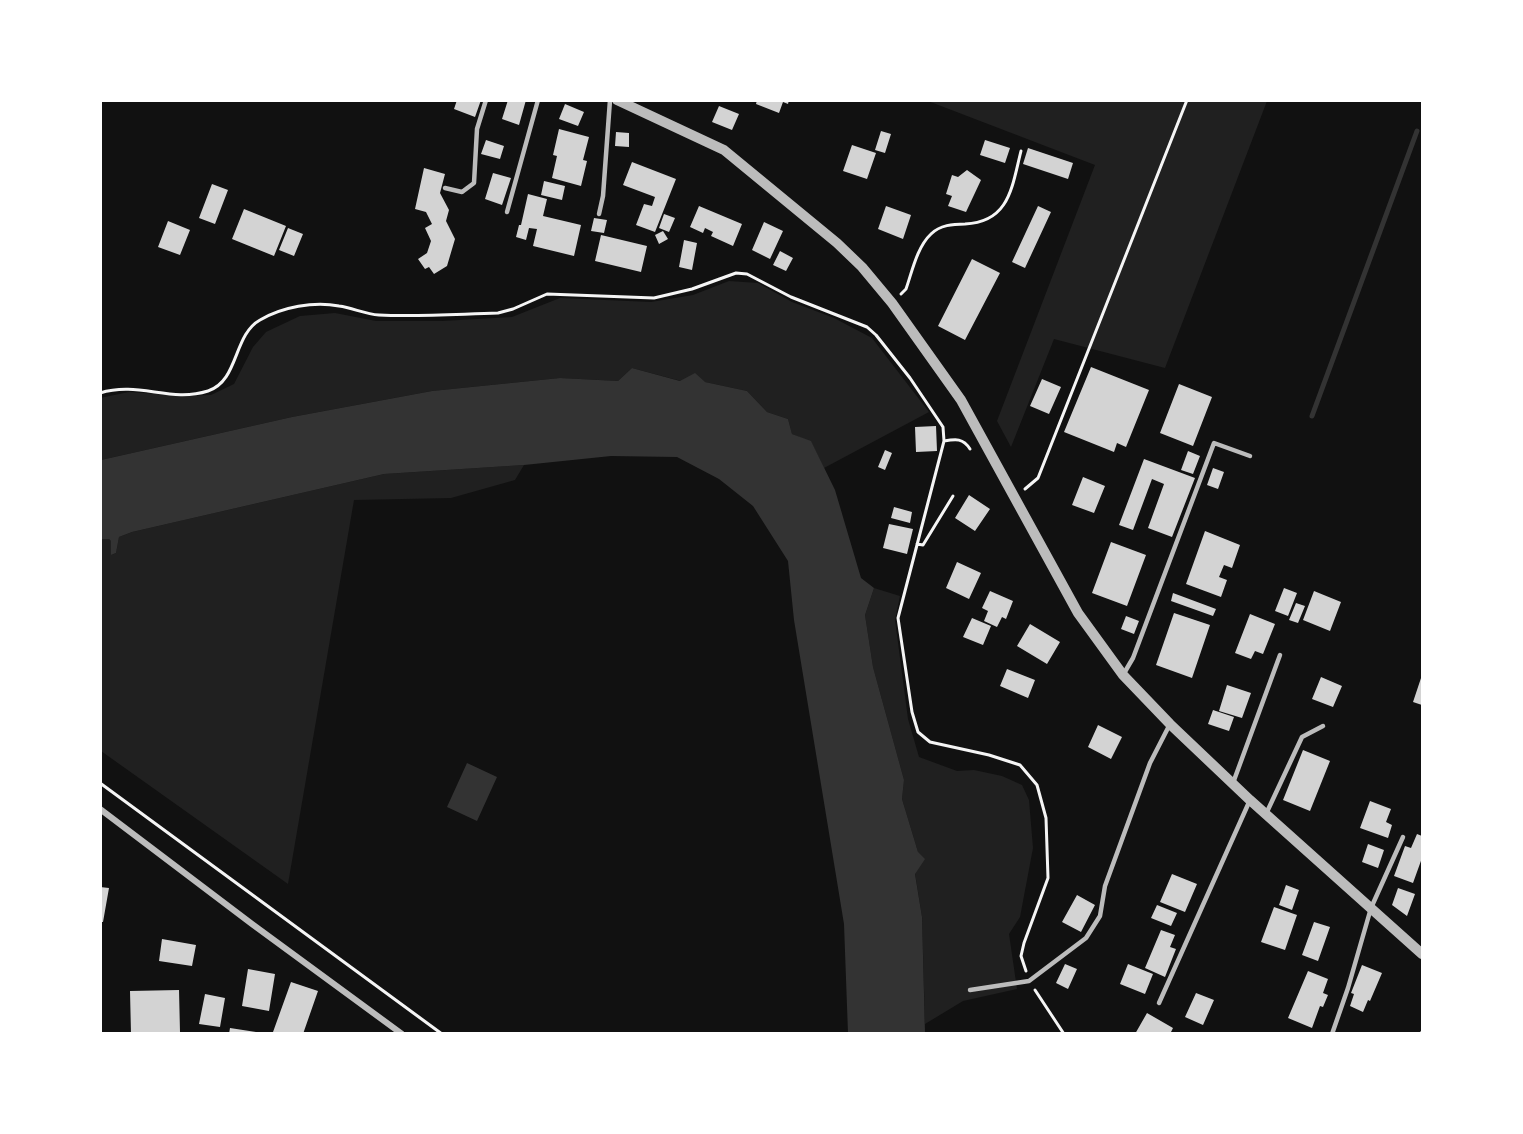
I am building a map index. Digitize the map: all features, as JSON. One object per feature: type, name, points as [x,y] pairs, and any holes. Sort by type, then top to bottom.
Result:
[{"type":"street","points":[[617,100],[724,150],[837,243],[861,267],[892,303],[961,400],[1078,613],[1123,675],[1170,724],[1250,800],[1422,954]]},
{"type":"street","points":[[100,808],[252,924],[402,1034]]},
{"type":"lane","points":[[445,188],[462,192],[474,183],[477,129],[486,100]]},
{"type":"lane","points":[[507,212],[538,100]]},
{"type":"lane","points":[[600,214],[610,100]]},
{"type":"lane","points":[[1123,675],[1133,658],[1214,443],[1250,456]]},
{"type":"lane","points":[[1233,783],[1280,655]]},
{"type":"lane","points":[[970,990],[1029,981],[1086,938],[1100,916],[1105,886],[1150,763],[1170,724]]},
{"type":"lane","points":[[1266,814],[1302,737],[1323,726]]},
{"type":"lane","points":[[1159,1003],[1250,800]]},
{"type":"lane","points":[[1332,1034],[1371,908],[1403,837]]},
{"type":"path","points":[[1014,498],[1038,478],[1187,100]]},
{"type":"path","points":[[892,303],[906,289],[923,245],[931,234],[947,224],[973,224],[992,218],[1007,202],[1021,151]]},
{"type":"path","points":[[100,393],[123,388],[181,396],[210,390],[227,377],[245,333],[252,326],[272,314],[320,304],[339,305],[380,315],[498,313],[547,294],[654,298],[692,289],[736,273],[747,274],[791,297],[867,327],[910,378],[943,427],[944,441],[898,618],[912,712],[918,732],[930,742],[989,755],[1020,765],[1037,785],[1046,818],[1048,878],[1021,956],[1029,981],[1064,1034]]},
{"type":"path","points":[[944,441],[960,439],[966,442],[975,455]]},
{"type":"path","points":[[917,544],[924,545],[953,496]]},
{"type":"path","points":[[100,783],[442,1034]]},
{"type":"shaded area","points":[[928,101],[1267,101],[1165,368],[1054,339],[1011,447],[997,421],[1095,165]]},
{"type":"shaded area","points":[[729,281],[758,283],[792,302],[834,318],[872,338],[929,412],[824,468],[811,442],[792,434],[788,419],[767,412],[747,391],[705,382],[681,381],[632,368],[618,381],[560,378],[432,391],[292,417],[101,460],[100,398],[129,392],[187,396],[211,395],[234,384],[253,347],[266,332],[300,316],[335,313],[376,321],[442,321],[512,317],[560,298],[651,302],[693,295]]},
{"type":"shaded area","points":[[632,368],[680,381],[695,373],[705,382],[747,391],[767,412],[788,419],[792,434],[811,441],[835,490],[861,578],[874,588],[865,615],[873,667],[904,780],[902,799],[918,852],[925,859],[915,874],[922,917],[925,1033],[848,1033],[844,924],[794,620],[788,561],[753,506],[719,479],[677,457],[611,456],[524,465],[384,474],[132,532],[119,537],[116,553],[111,555],[111,541],[101,539],[101,460],[292,417],[432,391],[560,378],[618,381]]},
{"type":"shaded area","points":[[524,465],[515,480],[451,498],[354,500],[288,884],[101,751],[101,539],[111,541],[111,555],[116,553],[119,537],[132,532],[384,474]]},
{"type":"shaded area","points":[[874,588],[900,596],[895,620],[908,719],[919,757],[957,771],[974,770],[1002,776],[1022,785],[1029,800],[1033,848],[1020,917],[1009,934],[1017,989],[963,1001],[925,1024],[922,917],[915,873],[918,852],[902,799],[904,780],[873,667],[865,615]]},
{"type":"shaded area","points":[[467,763],[497,777],[477,821],[447,807]]},
{"type":"building","points":[[457,100],[481,100],[475,117],[454,109]]},
{"type":"building","points":[[508,100],[526,100],[519,125],[502,119]]},
{"type":"building","points":[[757,100],[789,100],[788,104],[783,102],[779,113],[756,104]]},
{"type":"building","points":[[565,104],[584,112],[578,126],[559,119]]},
{"type":"building","points":[[719,106],[739,114],[732,130],[712,122]]},
{"type":"building","points":[[559,129],[589,137],[583,160],[587,161],[581,186],[552,178],[557,156],[553,155]]},
{"type":"building","points":[[881,131],[891,134],[885,153],[875,150]]},
{"type":"building","points":[[616,132],[629,133],[629,147],[615,146]]},
{"type":"building","points":[[486,140],[504,146],[500,159],[481,154]]},
{"type":"building","points":[[985,140],[1010,148],[1005,163],[980,155]]},
{"type":"building","points":[[852,145],[876,153],[867,179],[843,171]]},
{"type":"building","points":[[1028,148],[1073,163],[1068,179],[1023,164]]},
{"type":"building","points":[[632,162],[676,179],[655,232],[636,225],[644,204],[652,206],[655,197],[623,185]]},
{"type":"building","points":[[424,168],[445,174],[440,193],[449,210],[446,221],[455,239],[447,266],[434,274],[429,267],[425,269],[418,259],[427,253],[431,241],[425,228],[432,224],[426,212],[415,209]]},
{"type":"building","points":[[967,170],[981,180],[966,212],[948,206],[952,196],[946,194],[952,175],[958,177]]},
{"type":"building","points":[[493,173],[511,178],[502,205],[485,199]]},
{"type":"building","points":[[544,181],[565,186],[562,200],[541,195]]},
{"type":"building","points":[[212,184],[228,190],[215,224],[199,218]]},
{"type":"building","points":[[528,194],[547,199],[543,216],[581,225],[574,256],[533,246],[537,229],[529,228],[526,240],[516,237]]},
{"type":"building","points":[[699,206],[742,224],[733,246],[711,236],[713,232],[705,228],[703,233],[690,227]]},
{"type":"building","points":[[886,206],[911,215],[903,239],[878,229]]},
{"type":"building","points":[[1038,206],[1051,212],[1025,268],[1012,262]]},
{"type":"building","points":[[244,209],[286,226],[274,256],[232,239]]},
{"type":"building","points":[[664,214],[675,218],[669,232],[659,228]]},
{"type":"building","points":[[594,218],[607,220],[604,233],[591,231]]},
{"type":"building","points":[[168,221],[190,230],[180,255],[158,247]]},
{"type":"building","points":[[764,222],[783,231],[770,259],[752,250]]},
{"type":"building","points":[[288,228],[303,234],[294,256],[279,250]]},
{"type":"building","points":[[663,231],[668,239],[659,244],[655,235]]},
{"type":"building","points":[[601,235],[647,246],[641,272],[595,261]]},
{"type":"building","points":[[684,240],[697,243],[692,270],[679,267]]},
{"type":"building","points":[[780,251],[793,258],[786,271],[773,265]]},
{"type":"building","points":[[972,259],[1000,273],[965,340],[938,326]]},
{"type":"building","points":[[1091,367],[1149,390],[1126,447],[1117,443],[1114,452],[1064,432]]},
{"type":"building","points":[[1042,379],[1061,387],[1049,414],[1030,406]]},
{"type":"building","points":[[1179,384],[1212,397],[1193,446],[1160,433]]},
{"type":"building","points":[[936,426],[937,451],[916,452],[915,427]]},
{"type":"building","points":[[885,450],[892,453],[885,470],[878,467]]},
{"type":"building","points":[[1188,451],[1200,456],[1193,474],[1181,470]]},
{"type":"building","points":[[1144,459],[1195,478],[1172,537],[1148,528],[1164,484],[1152,479],[1133,530],[1119,525]]},
{"type":"building","points":[[1213,468],[1224,472],[1218,489],[1207,485]]},
{"type":"building","points":[[1083,477],[1105,486],[1094,513],[1072,505]]},
{"type":"building","points":[[969,495],[990,509],[975,531],[955,518]]},
{"type":"building","points":[[894,507],[912,512],[910,523],[891,518]]},
{"type":"building","points":[[889,524],[913,529],[907,554],[883,548]]},
{"type":"building","points":[[1205,531],[1240,545],[1232,568],[1224,565],[1219,577],[1227,580],[1221,597],[1186,584]]},
{"type":"building","points":[[1111,542],[1146,555],[1127,606],[1092,593]]},
{"type":"building","points":[[957,562],[981,573],[969,599],[946,588]]},
{"type":"building","points":[[1284,588],[1297,593],[1288,616],[1275,611]]},
{"type":"building","points":[[990,591],[1013,601],[1006,619],[1002,617],[997,627],[984,621],[988,611],[982,608]]},
{"type":"building","points":[[1314,591],[1341,602],[1330,631],[1303,620]]},
{"type":"building","points":[[1173,593],[1216,609],[1213,616],[1171,601]]},
{"type":"building","points":[[1296,603],[1305,606],[1298,623],[1289,620]]},
{"type":"building","points":[[1174,613],[1210,625],[1192,678],[1156,665]]},
{"type":"building","points":[[1250,614],[1275,624],[1263,654],[1255,651],[1251,659],[1235,653]]},
{"type":"building","points":[[1126,616],[1139,621],[1134,634],[1121,629]]},
{"type":"building","points":[[972,618],[991,626],[983,645],[963,637]]},
{"type":"building","points":[[1030,624],[1060,642],[1047,664],[1017,646]]},
{"type":"building","points":[[1007,669],[1035,680],[1028,698],[1000,686]]},
{"type":"building","points":[[1422,675],[1422,705],[1413,702]]},
{"type":"building","points":[[1321,677],[1342,686],[1333,707],[1312,699]]},
{"type":"building","points":[[1227,685],[1251,693],[1242,718],[1219,711]]},
{"type":"building","points":[[1213,710],[1234,717],[1229,731],[1208,724]]},
{"type":"building","points":[[1098,725],[1122,737],[1111,759],[1088,747]]},
{"type":"building","points":[[1303,750],[1330,761],[1310,811],[1283,800]]},
{"type":"building","points":[[1370,801],[1391,809],[1386,822],[1392,825],[1388,838],[1360,828]]},
{"type":"building","points":[[1417,834],[1422,836],[1422,858],[1413,883],[1394,876],[1405,846],[1411,848]]},
{"type":"building","points":[[1368,844],[1384,850],[1378,868],[1362,862]]},
{"type":"building","points":[[1172,874],[1197,884],[1185,912],[1160,902]]},
{"type":"building","points":[[1286,885],[1299,890],[1292,910],[1279,905]]},
{"type":"building","points":[[100,887],[109,888],[103,922],[100,922]]},
{"type":"building","points":[[1398,888],[1415,894],[1407,916],[1392,905]]},
{"type":"building","points":[[1077,895],[1095,905],[1081,932],[1062,922]]},
{"type":"building","points":[[1157,905],[1177,913],[1171,926],[1151,918]]},
{"type":"building","points":[[1274,907],[1297,915],[1285,950],[1261,942]]},
{"type":"building","points":[[1314,922],[1330,927],[1318,961],[1302,955]]},
{"type":"building","points":[[1161,930],[1175,935],[1170,947],[1176,949],[1165,977],[1145,968]]},
{"type":"building","points":[[162,939],[196,945],[192,966],[159,961]]},
{"type":"building","points":[[1065,964],[1077,969],[1068,989],[1056,983]]},
{"type":"building","points":[[1128,964],[1153,974],[1145,994],[1120,984]]},
{"type":"building","points":[[1362,965],[1382,973],[1363,1012],[1350,1006],[1354,994],[1351,993]]},
{"type":"building","points":[[248,969],[275,974],[269,1011],[242,1006]]},
{"type":"building","points":[[1308,971],[1328,979],[1323,993],[1328,995],[1323,1007],[1320,1006],[1312,1028],[1288,1018]]},
{"type":"building","points":[[291,982],[318,991],[303,1034],[277,1034],[273,1032]]},
{"type":"building","points":[[179,990],[180,1032],[131,1034],[130,991]]},
{"type":"building","points":[[1196,993],[1214,1000],[1203,1025],[1185,1017]]},
{"type":"building","points":[[205,994],[225,998],[220,1027],[199,1024]]},
{"type":"building","points":[[1147,1013],[1173,1028],[1170,1034],[1135,1034]]},
{"type":"building","points":[[230,1028],[256,1032],[256,1034],[229,1034]]},
{"type":"waterway","points":[[1312,416],[1417,131]]}]
